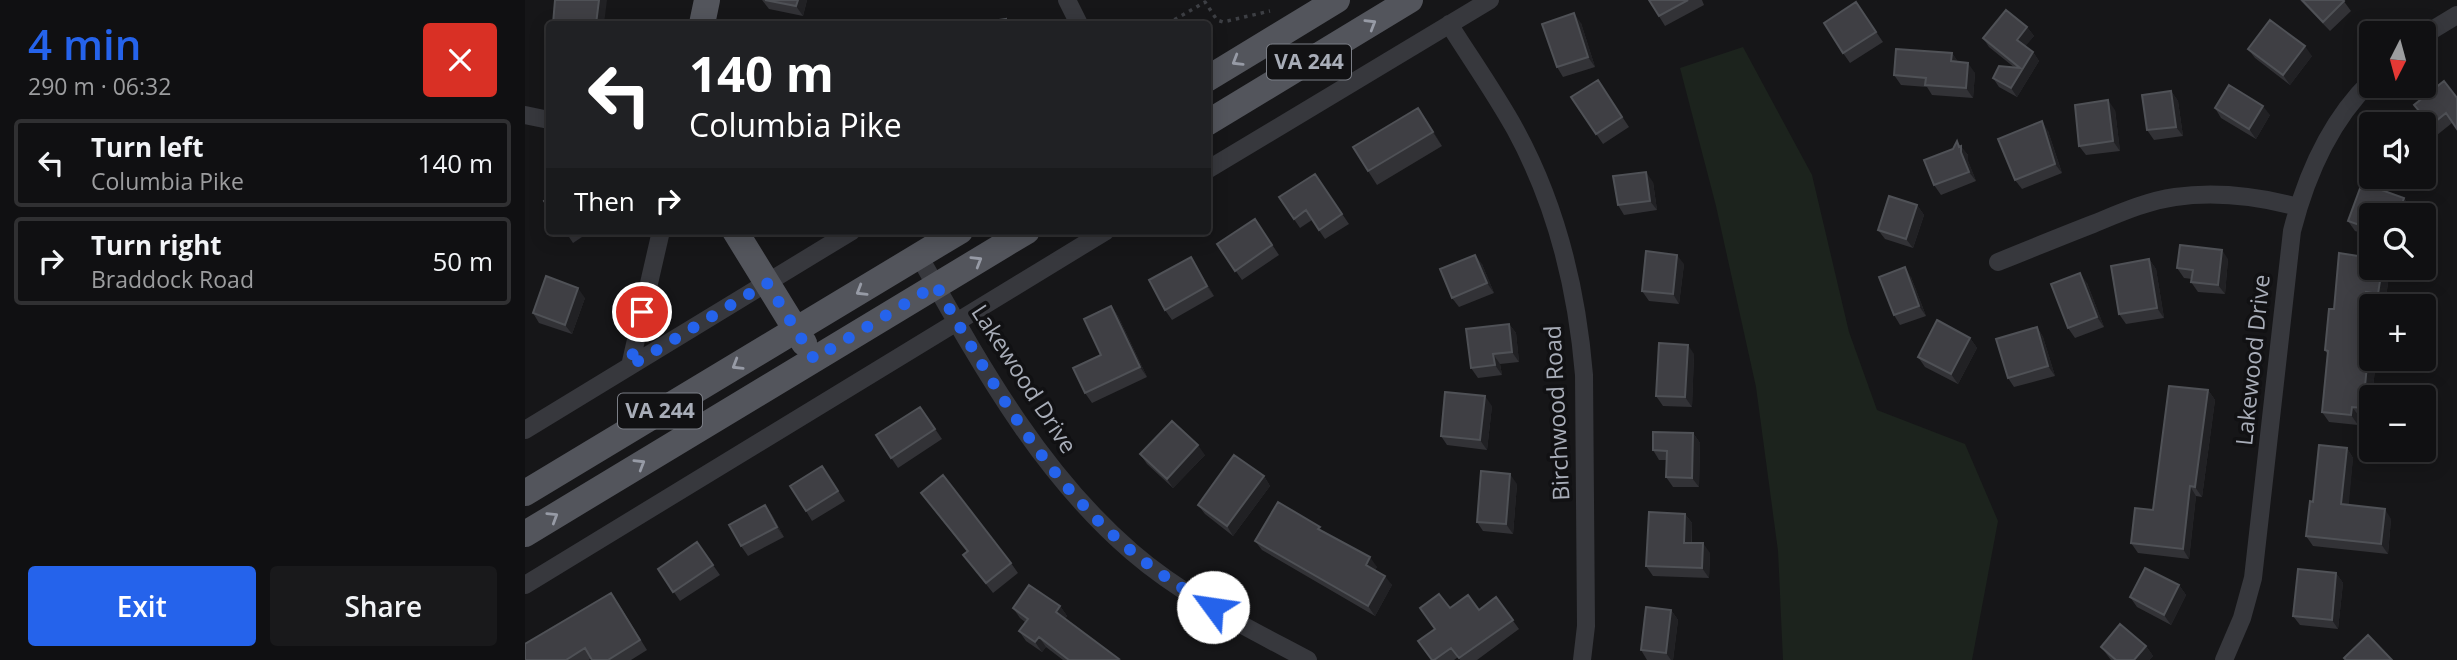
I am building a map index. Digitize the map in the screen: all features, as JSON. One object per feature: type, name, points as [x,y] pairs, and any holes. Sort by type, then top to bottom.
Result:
[{"type":"main road","points":[[703,21],[707,0]]},
{"type":"main road","name":"VA 244","points":[[1211,77],[1337,0]]},
{"type":"main road","name":"VA 244","points":[[1211,121],[1410,0]]},
{"type":"main road","points":[[737,235],[814,359]]},
{"type":"main road","name":"VA 244","points":[[525,493],[953,235]]},
{"type":"main road","name":"VA 244","points":[[525,534],[1020,235]]},
{"type":"street","points":[[1067,0],[1078,21]]},
{"type":"street","points":[[1211,168],[1490,0]]},
{"type":"street","points":[[2436,28],[2457,15]]},
{"type":"street","name":"Birchwood Road","points":[[1449,24],[1514,128],[1536,172],[1553,218],[1571,282],[1581,336],[1584,375],[1586,626],[1582,660]]},
{"type":"street","name":"Lakewood Drive","points":[[2228,659],[2253,578],[2292,231],[2298,207],[2320,151],[2359,96]]},
{"type":"street","points":[[525,115],[546,119]]},
{"type":"street","points":[[1998,261],[2137,206],[2172,197],[2239,195],[2298,207]]},
{"type":"street","points":[[630,366],[659,235]]},
{"type":"street","points":[[525,430],[845,235]]},
{"type":"street","points":[[525,585],[1099,235]]},
{"type":"street","name":"Lakewood Drive","points":[[919,256],[1014,418],[1080,501],[1132,552],[1180,587],[1308,660]]},
{"type":"path","points":[[1172,21],[1205,2],[1217,20],[1223,22],[1249,18],[1277,8]]},
{"type":"shaded area","points":[[1743,47],[1812,175],[1849,332],[1877,410],[1965,444],[1998,521],[1972,660],[1783,660],[1778,551],[1756,387],[1716,206],[1680,68]]},
{"type":"building","points":[[555,0],[599,0],[596,21],[553,21]]},
{"type":"building","points":[[765,0],[798,0],[796,6]]},
{"type":"building","points":[[1649,0],[1688,0],[1659,16]]},
{"type":"building","points":[[2302,0],[2343,0],[2344,1],[2323,22]]},
{"type":"building","points":[[1856,2],[1876,32],[1843,53],[1824,23]]},
{"type":"building","points":[[2006,10],[2027,27],[2017,40],[2033,52],[2011,88],[1993,78],[1999,66],[2020,68],[1983,38]]},
{"type":"building","points":[[1574,13],[1588,57],[1557,67],[1542,24]]},
{"type":"building","points":[[2270,20],[2305,46],[2283,75],[2248,49]]},
{"type":"building","points":[[1896,49],[1952,53],[1951,61],[1968,63],[1966,88],[1925,85],[1926,78],[1894,75]]},
{"type":"building","points":[[1598,80],[1622,117],[1596,134],[1571,97]]},
{"type":"building","points":[[2444,81],[2457,98],[2457,129],[2446,113],[2436,121],[2436,112],[2420,112],[2414,105],[2423,98],[2436,98],[2436,87]]},
{"type":"building","points":[[2229,85],[2263,106],[2249,129],[2215,108]]},
{"type":"building","points":[[2171,91],[2176,127],[2147,130],[2142,95]]},
{"type":"building","points":[[2108,100],[2113,141],[2079,146],[2075,105]]},
{"type":"building","points":[[1418,108],[1433,132],[1368,171],[1353,147]]},
{"type":"building","points":[[2042,121],[2055,164],[2015,180],[1998,139]]},
{"type":"building","points":[[1957,141],[1969,172],[1934,185],[1924,160],[1953,149]]},
{"type":"building","points":[[1646,172],[1650,201],[1618,205],[1613,176]]},
{"type":"building","points":[[1315,174],[1342,214],[1319,230],[1306,210],[1294,219],[1279,197]]},
{"type":"building","points":[[2360,189],[2379,189],[2404,198],[2402,203],[2359,203],[2359,225],[2348,221]]},
{"type":"building","points":[[1889,196],[1917,205],[1906,239],[1878,230]]},
{"type":"building","points":[[1255,219],[1272,245],[1235,271],[1217,244]]},
{"type":"building","points":[[2180,245],[2222,250],[2218,285],[2191,282],[2193,270],[2177,268]]},
{"type":"building","points":[[1646,251],[1677,255],[1673,294],[1642,291]]},
{"type":"building","points":[[2339,253],[2359,256],[2359,280],[2380,280],[2378,294],[2359,294],[2359,371],[2366,371],[2365,385],[2359,385],[2359,408],[2352,407],[2351,415],[2322,412],[2329,309],[2334,309]]},
{"type":"building","points":[[1475,255],[1487,283],[1452,298],[1440,269]]},
{"type":"building","points":[[1191,257],[1207,286],[1165,310],[1149,280]]},
{"type":"building","points":[[2149,259],[2157,308],[2119,314],[2111,266]]},
{"type":"building","points":[[1905,267],[1919,306],[1894,315],[1879,277]]},
{"type":"building","points":[[2080,273],[2097,317],[2068,328],[2051,284]]},
{"type":"building","points":[[546,276],[578,288],[565,325],[533,313]]},
{"type":"building","points":[[1111,306],[1140,367],[1085,393],[1073,368],[1101,355],[1084,319]]},
{"type":"building","points":[[1937,320],[1970,338],[1951,374],[1918,357]]},
{"type":"building","points":[[1509,324],[1512,352],[1493,354],[1495,365],[1471,368],[1466,329]]},
{"type":"building","points":[[2037,327],[2048,366],[2008,378],[1996,339]]},
{"type":"building","points":[[1659,343],[1688,345],[1685,397],[1656,396]]},
{"type":"building","points":[[2169,386],[2208,390],[2195,487],[2190,486],[2183,549],[2131,543],[2135,508],[2153,510]]},
{"type":"building","points":[[1445,392],[1485,396],[1480,440],[1441,436]]},
{"type":"building","points":[[920,407],[935,429],[891,458],[876,435]]},
{"type":"building","points":[[1172,421],[1198,445],[1167,479],[1140,454]]},
{"type":"building","points":[[1653,432],[1693,433],[1692,478],[1666,477],[1667,451],[1653,450]]},
{"type":"building","points":[[2319,445],[2347,448],[2341,504],[2385,509],[2381,544],[2306,536],[2310,501],[2313,502]]},
{"type":"building","points":[[1234,455],[1264,476],[1227,526],[1198,505]]},
{"type":"building","points":[[822,466],[838,491],[806,511],[790,486]]},
{"type":"building","points":[[1481,471],[1510,474],[1506,524],[1477,522]]},
{"type":"building","points":[[943,475],[1011,563],[986,583],[963,555],[968,551],[921,493]]},
{"type":"building","points":[[1278,502],[1320,527],[1318,529],[1370,557],[1366,565],[1385,576],[1368,606],[1255,541]]},
{"type":"building","points":[[765,505],[777,527],[741,546],[729,525]]},
{"type":"building","points":[[1649,512],[1685,514],[1684,543],[1703,543],[1702,568],[1646,566]]},
{"type":"building","points":[[697,542],[713,565],[673,592],[658,569]]},
{"type":"building","points":[[2145,568],[2179,585],[2164,615],[2130,597]]},
{"type":"building","points":[[2298,569],[2336,573],[2332,620],[2293,616]]},
{"type":"building","points":[[1029,585],[1060,606],[1056,612],[1119,659],[1069,660],[1039,637],[1035,642],[1019,631],[1028,619],[1013,608]]},
{"type":"building","points":[[611,593],[640,640],[608,660],[592,660],[585,648],[566,660],[525,660],[525,644]]},
{"type":"building","points":[[1439,594],[1450,608],[1468,595],[1479,610],[1496,597],[1513,620],[1459,658],[1451,648],[1432,660],[1418,641],[1435,629],[1420,608]]},
{"type":"building","points":[[1646,607],[1671,610],[1666,653],[1641,650]]},
{"type":"building","points":[[2120,624],[2146,646],[2134,660],[2116,660],[2101,647]]},
{"type":"building","points":[[2368,635],[2392,660],[2344,658]]},
{"type":"route","points":[[642,312],[630,366],[767,283],[814,359],[936,285],[1014,418],[1080,501],[1132,552],[1169,580],[1213,607]]}]
